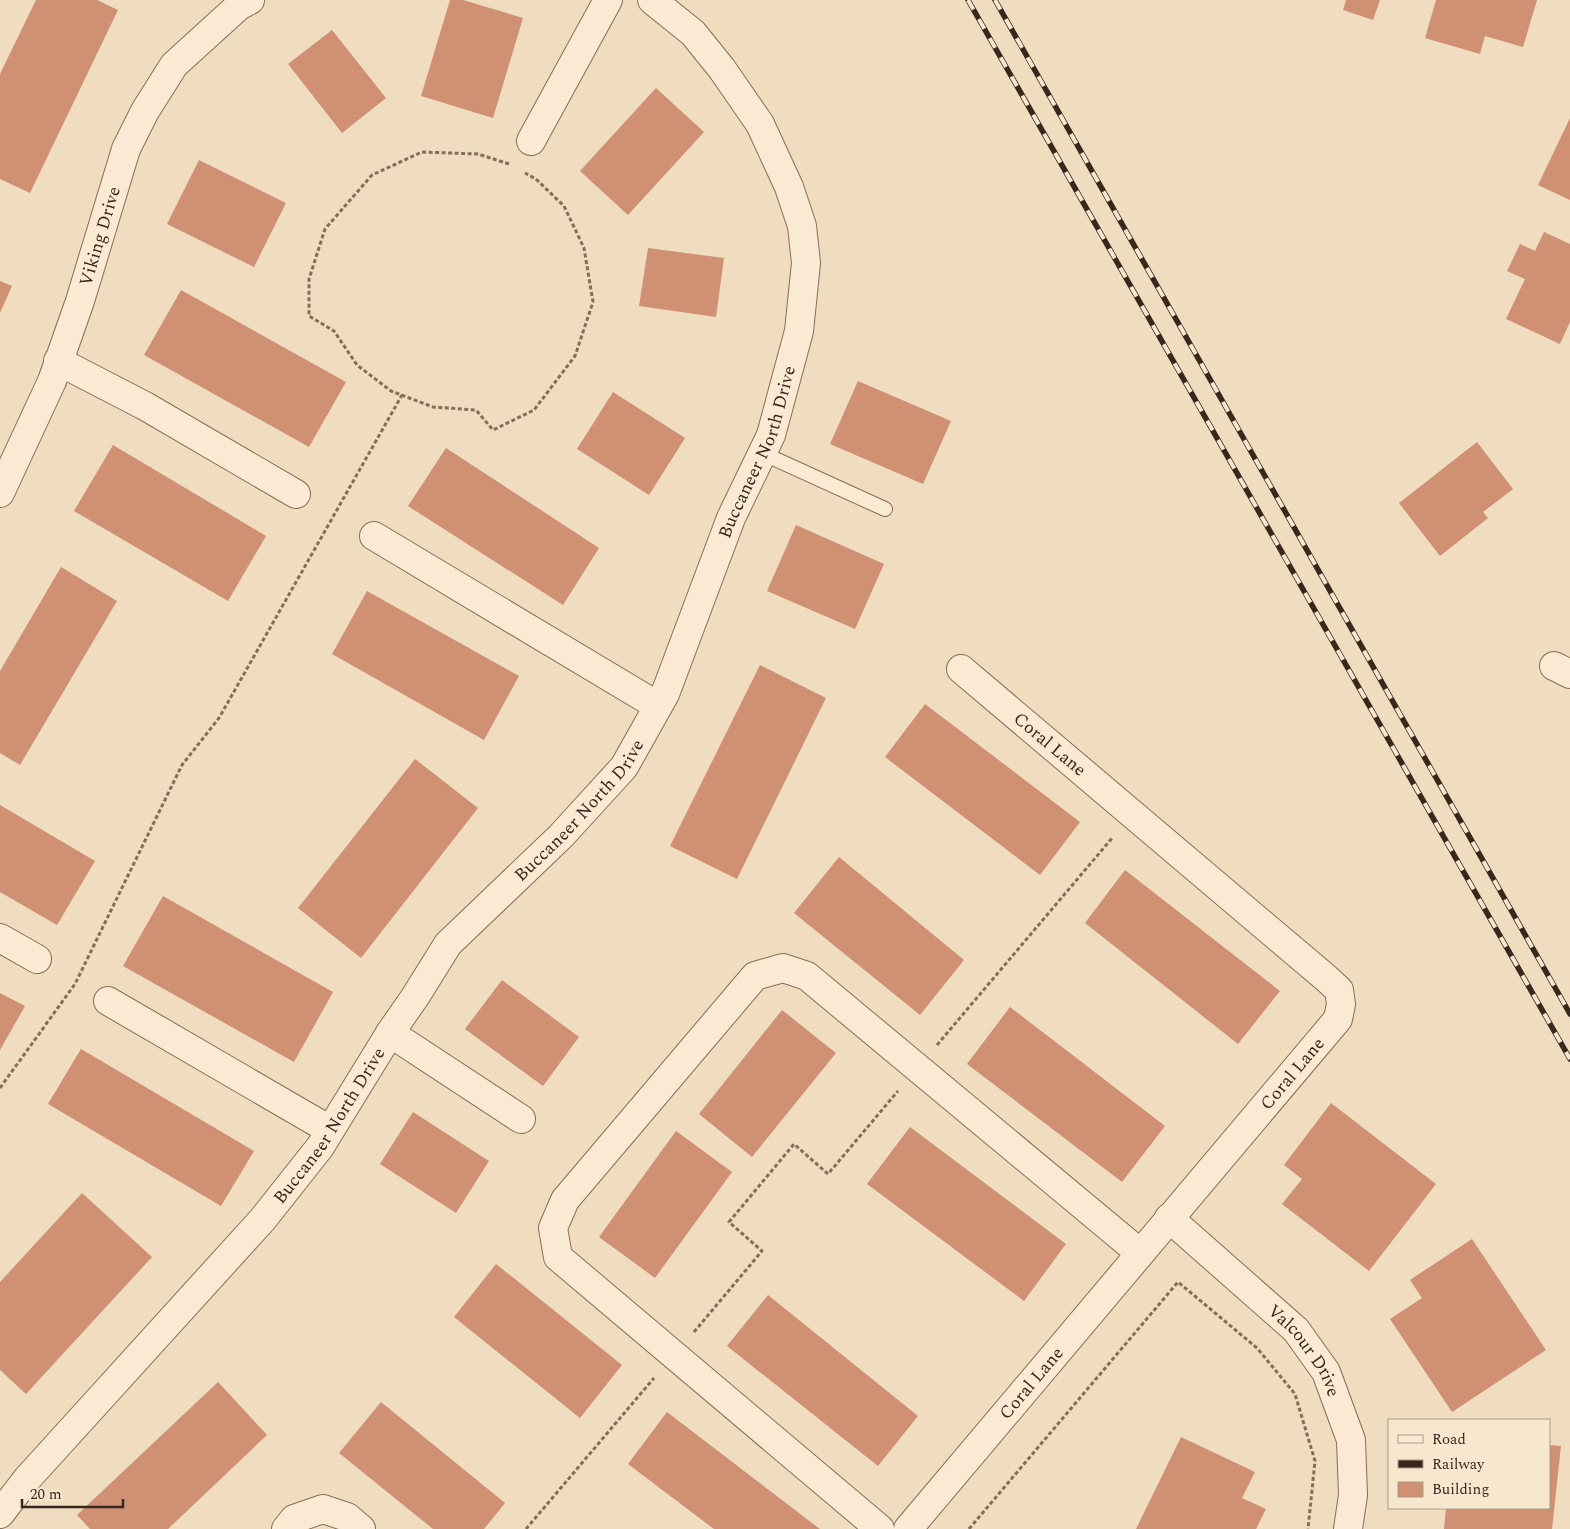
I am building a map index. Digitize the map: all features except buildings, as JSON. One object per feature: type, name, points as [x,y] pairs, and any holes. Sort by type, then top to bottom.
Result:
[{"type":"street","points":[[530,141],[608,0]]},
{"type":"street","name":"Buccaneer North Drive","points":[[0,1514],[27,1479],[263,1219],[320,1146],[448,944],[561,836],[624,767],[665,694],[731,518],[771,435],[799,331],[806,263],[802,226],[789,187],[760,124],[693,33],[652,0]]},
{"type":"street","name":"Viking Drive","points":[[0,493],[52,381],[80,301],[126,149],[145,111],[174,65],[245,3]]},
{"type":"street","points":[[58,361],[145,406],[296,494]]},
{"type":"street","points":[[374,536],[658,706]]},
{"type":"street","name":"Coral Lane","points":[[908,1529],[1338,1019],[1341,1004],[1339,990],[961,668]]},
{"type":"street","points":[[0,938],[37,959]]},
{"type":"street","points":[[880,1529],[558,1257],[553,1228],[565,1200],[754,976],[783,968],[807,976],[1140,1253]]},
{"type":"street","points":[[108,1001],[330,1130]]},
{"type":"street","points":[[390,1033],[521,1119]]},
{"type":"street","name":"Valcour Drive","points":[[1170,1218],[1296,1330],[1326,1372],[1351,1440],[1353,1495],[1348,1529]]},
{"type":"street","points":[[286,1529],[294,1519],[323,1509],[347,1518],[360,1529]]},
{"type":"lane","points":[[762,453],[885,509]]},
{"type":"path","points":[[514,166],[530,141]]},
{"type":"path","points":[[422,152],[478,154],[514,166],[536,180],[564,206],[584,248],[593,302],[575,356],[534,410],[493,430],[476,410],[433,407],[391,391],[357,365],[334,331],[308,316],[309,279],[325,229],[372,175],[422,152]]},
{"type":"path","points":[[0,1088],[75,984],[182,765],[219,718],[402,395]]},
{"type":"path","points":[[526,1529],[762,1251],[729,1222],[794,1144],[828,1174],[1132,814]]},
{"type":"path","points":[[969,1529],[1178,1282],[1257,1348],[1295,1394],[1316,1461],[1308,1529]]},
{"type":"railway","points":[[968,0],[1570,1059]]},
{"type":"railway","points":[[995,0],[1570,1014]]}]
